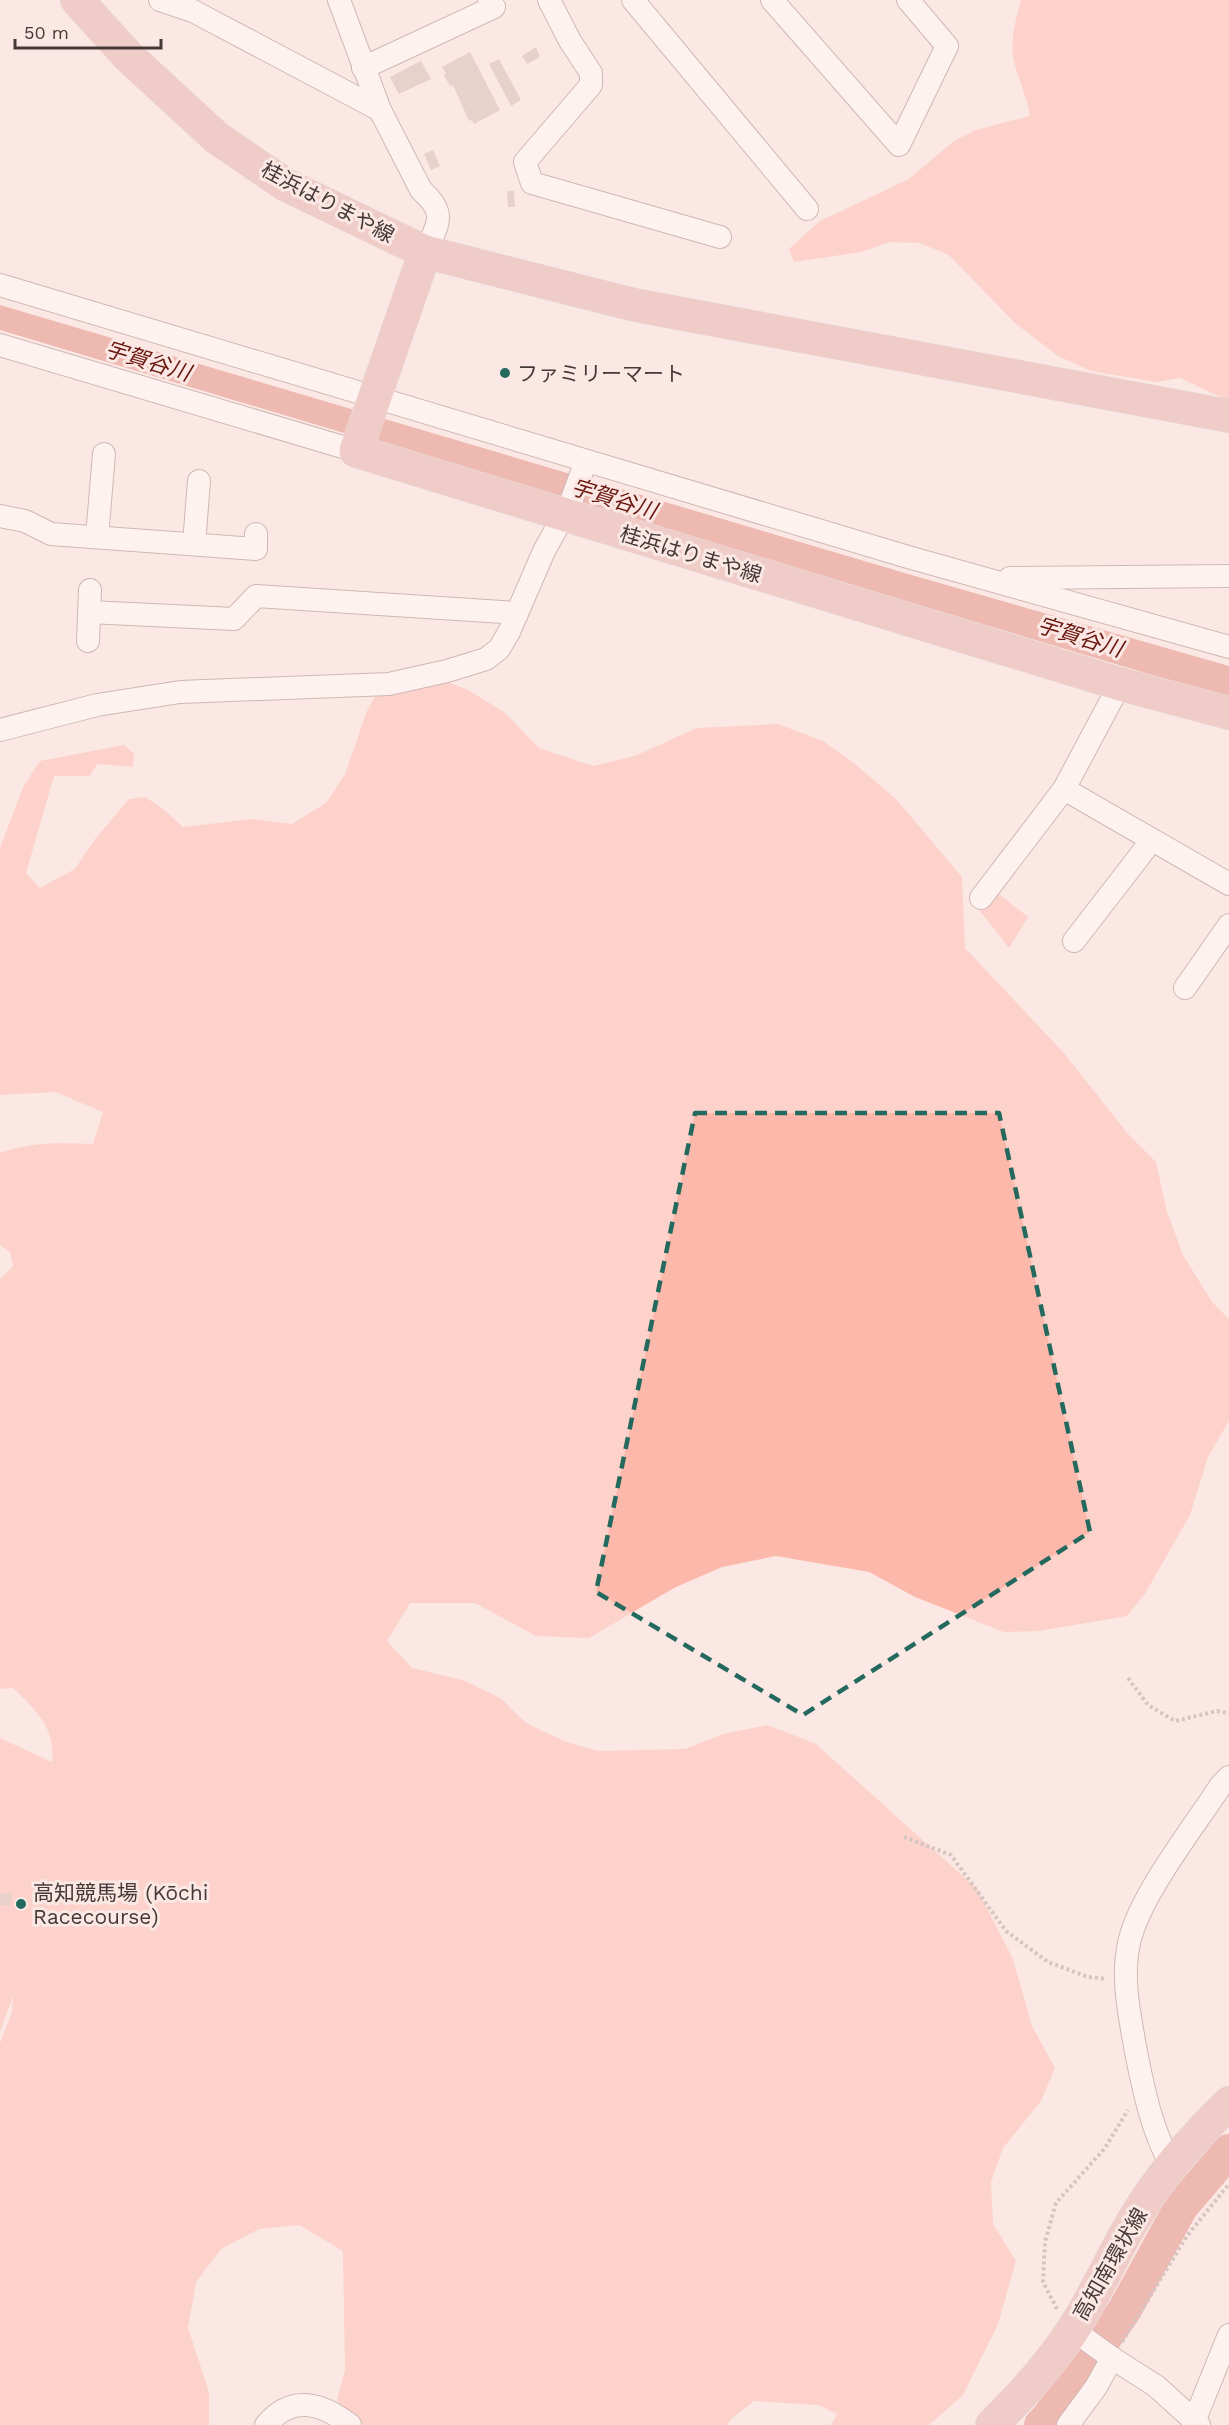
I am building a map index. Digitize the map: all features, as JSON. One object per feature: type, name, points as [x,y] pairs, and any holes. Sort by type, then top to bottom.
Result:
[{"type":"main road","name":"桂浜はりまや線","points":[[77,0],[130,58],[217,138],[286,185],[424,252],[635,305],[1229,416]]},
{"type":"main road","points":[[358,445],[424,252]]},
{"type":"main road","name":"桂浜はりまや線","points":[[358,445],[1120,684],[1229,713]]},
{"type":"main road","name":"高知南環状線","points":[[992,2425],[1080,2335],[1137,2214],[1172,2165],[1229,2103]]},
{"type":"street","points":[[160,0],[193,11],[380,110]]},
{"type":"street","points":[[339,0],[380,110],[421,190],[432,200],[438,210],[437,224],[424,252]]},
{"type":"street","points":[[549,0],[570,41],[591,73],[591,85],[525,162],[532,183],[720,237]]},
{"type":"street","points":[[633,0],[807,209]]},
{"type":"street","points":[[772,0],[899,145],[947,46],[908,0]]},
{"type":"street","points":[[363,68],[498,2]]},
{"type":"street","points":[[0,285],[583,469],[1229,647]]},
{"type":"street","points":[[0,345],[358,445]]},
{"type":"street","points":[[97,537],[104,454]]},
{"type":"street","points":[[0,730],[97,705],[180,692],[389,684],[486,659],[499,649],[544,551],[568,509],[583,469]]},
{"type":"street","points":[[194,544],[199,481]]},
{"type":"street","points":[[0,516],[26,521],[51,534],[256,549],[256,534]]},
{"type":"street","points":[[984,578],[1229,576]]},
{"type":"street","points":[[88,641],[90,601],[234,619],[256,596],[517,613]]},
{"type":"street","points":[[981,898],[1064,789],[1120,684]]},
{"type":"street","points":[[1064,789],[1229,884]]},
{"type":"street","points":[[1074,941],[1152,840]]},
{"type":"street","points":[[1185,988],[1229,925]]},
{"type":"street","points":[[1172,2165],[1161,2146],[1144,2096],[1125,1990],[1129,1942],[1146,1900],[1229,1777]]},
{"type":"street","points":[[1080,2335],[1156,2386],[1197,2422],[1229,2335]]},
{"type":"street","points":[[1068,2425],[1096,2387],[1112,2358]]},
{"type":"street","points":[[266,2425],[284,2409],[305,2404],[330,2411],[350,2425]]},
{"type":"path","points":[[1128,1678],[1148,1706],[1175,1720],[1217,1711],[1229,1713]]},
{"type":"path","points":[[904,1837],[951,1855],[1006,1931],[1048,1962],[1088,1977],[1126,1981]]},
{"type":"path","points":[[1080,2335],[1061,2317],[1043,2282],[1045,2242],[1056,2203],[1105,2148],[1134,2101],[1144,2096]]},
{"type":"path","points":[[1112,2358],[1187,2236],[1229,2184]]},
{"type":"highlighted area","points":[[695,1113],[999,1113],[1090,1532],[803,1715],[596,1592]]},
{"type":"shaded area","points":[[1021,0],[1229,0],[1229,401],[1180,378],[1155,382],[1091,371],[1058,356],[1015,323],[949,255],[920,243],[889,242],[861,252],[794,262],[789,249],[820,221],[909,179],[954,141],[976,130],[1030,116],[1012,46]]},
{"type":"shaded area","points":[[424,672],[468,690],[504,712],[539,748],[593,766],[635,756],[697,728],[778,724],[823,741],[854,763],[896,799],[962,877],[965,948],[1063,1052],[1129,1135],[1156,1162],[1167,1212],[1183,1255],[1212,1302],[1229,1319],[1229,1421],[1208,1457],[1190,1515],[1146,1592],[1127,1616],[1039,1631],[1004,1632],[915,1597],[869,1572],[776,1556],[722,1567],[674,1588],[589,1638],[536,1636],[475,1603],[410,1603],[387,1641],[412,1668],[463,1680],[500,1698],[526,1723],[564,1741],[598,1751],[685,1749],[723,1734],[768,1725],[816,1744],[977,1889],[1013,1959],[1032,2026],[1055,2068],[1041,2101],[1003,2148],[991,2182],[993,2224],[1016,2261],[998,2324],[963,2395],[929,2425],[831,2425],[837,2414],[818,2405],[754,2401],[731,2419],[727,2425],[355,2425],[337,2400],[345,2370],[343,2251],[299,2225],[259,2229],[221,2249],[196,2282],[188,2328],[209,2392],[209,2425],[0,2425],[0,2043],[12,2012],[13,1996],[0,2032],[0,1738],[52,1762],[52,1750],[47,1729],[36,1712],[13,1688],[0,1689],[0,1279],[13,1266],[10,1252],[0,1245],[0,1153],[35,1145],[93,1144],[103,1112],[55,1092],[0,1095],[0,848],[23,787],[40,761],[124,745],[134,754],[133,767],[97,764],[90,776],[54,776],[26,873],[40,888],[75,869],[95,839],[129,799],[145,797],[162,808],[183,827],[253,819],[292,824],[326,803],[345,774],[367,711],[386,676]]},
{"type":"shaded area","points":[[995,891],[1028,917],[1009,948],[980,911]]},
{"type":"water","name":"宇賀谷川","points":[[0,305],[915,576],[1229,666],[1229,698],[0,330]]},
{"type":"building","points":[[536,47],[540,57],[527,64],[522,56]]},
{"type":"building","points":[[470,52],[500,110],[474,124],[472,120],[469,121],[442,67]]},
{"type":"building","points":[[499,59],[521,100],[511,106],[489,64]]},
{"type":"building","points":[[421,61],[431,79],[399,94],[390,77]]},
{"type":"building","points":[[433,150],[440,166],[431,170],[424,154]]},
{"type":"building","points":[[507,191],[514,191],[515,207],[508,207]]},
{"type":"building","points":[[1,1893],[12,1894],[10,1906],[0,1905]]},
{"type":"waterway","points":[[1041,2425],[1124,2311],[1181,2207],[1229,2151]]},
{"type":"place","name":"ファミリーマート","points":[[505,373]]},
{"type":"place","name":"高知競馬場 (Kōchi Racecourse)","points":[[21,1904]]}]
